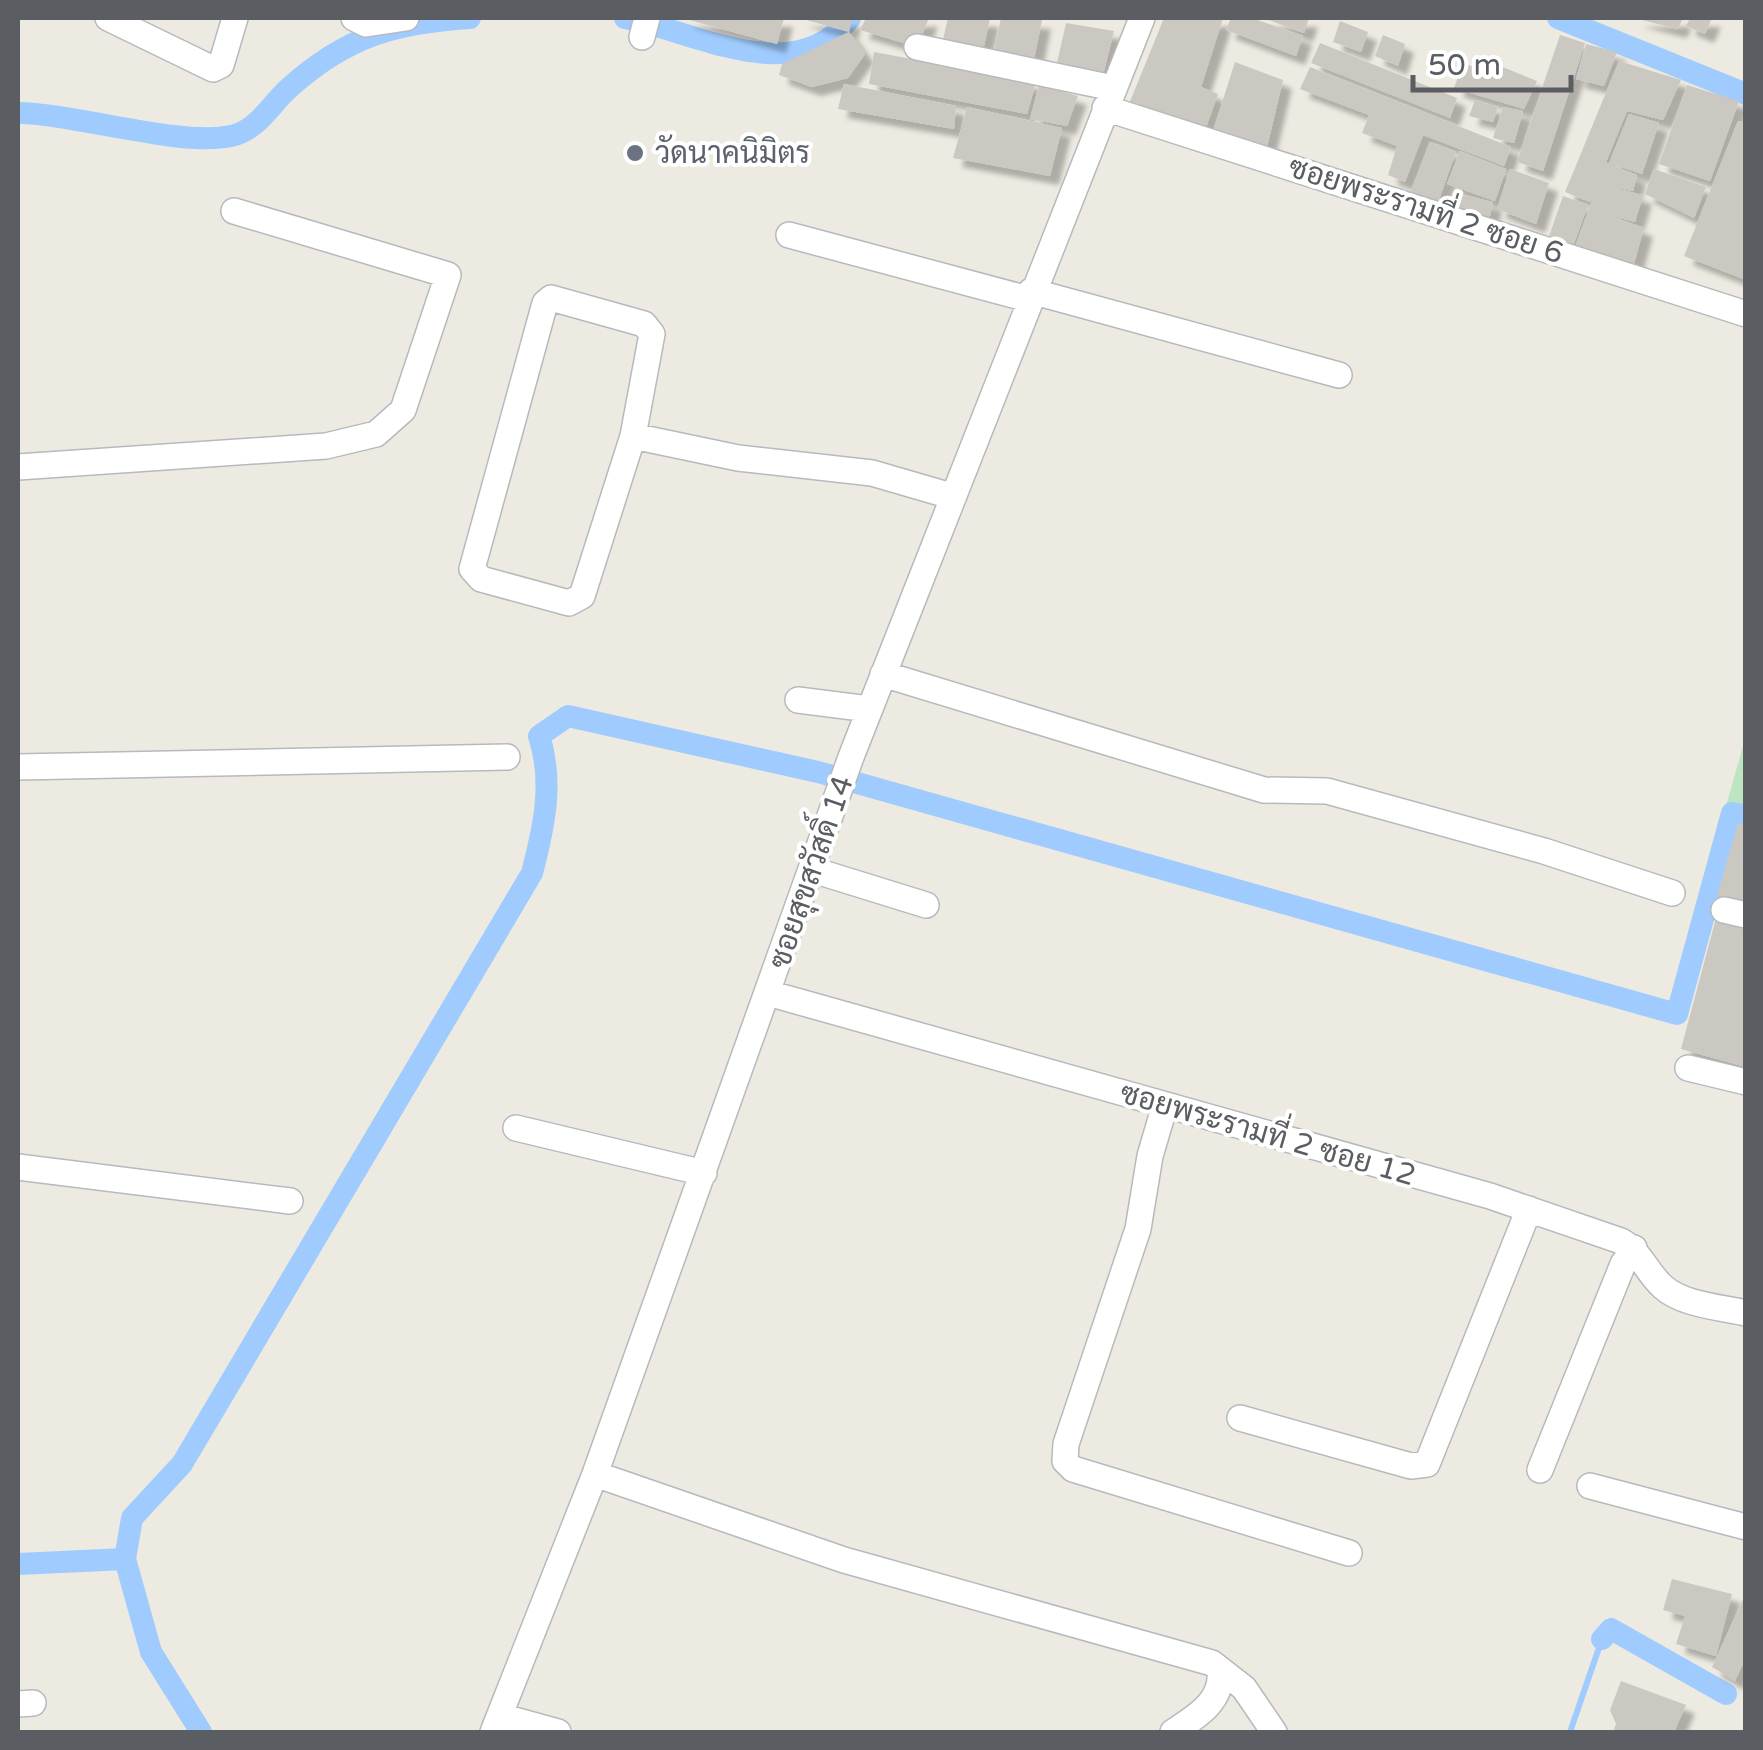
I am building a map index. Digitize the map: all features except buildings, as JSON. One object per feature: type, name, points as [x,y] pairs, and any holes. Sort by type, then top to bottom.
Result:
[{"type":"street","points":[[108,18],[218,68],[235,18]]},
{"type":"street","points":[[354,18],[366,24],[406,18]]},
{"type":"street","name":"ซอยสุขสวัสดิ์ 14","points":[[496,1724],[595,1474],[882,674],[1142,18]]},
{"type":"street","name":"ซอยพระรามที่ 2 ซอย 6","points":[[917,48],[1109,98],[1746,314]]},
{"type":"street","points":[[18,467],[326,446],[376,434],[402,410],[448,274],[234,211]]},
{"type":"street","points":[[789,235],[1338,375]]},
{"type":"street","points":[[550,298],[644,324],[652,334],[633,436],[577,602],[481,580],[472,568],[545,304],[550,298]]},
{"type":"street","points":[[633,436],[738,458],[872,473],[951,496]]},
{"type":"street","points":[[882,674],[1264,790],[1327,791],[1544,851],[1672,893]]},
{"type":"street","points":[[798,700],[869,709]]},
{"type":"street","points":[[18,767],[507,757]]},
{"type":"street","points":[[813,870],[926,904]]},
{"type":"street","name":"ซอยพระรามที่ 2 ซอย 12","points":[[768,993],[1530,1209],[1634,1248]]},
{"type":"street","points":[[1688,1068],[1746,1082]]},
{"type":"street","points":[[1165,1104],[1150,1156],[1138,1229],[1066,1444],[1065,1461],[1074,1469],[1349,1554]]},
{"type":"street","points":[[516,1128],[704,1173]]},
{"type":"street","points":[[18,1167],[290,1201]]},
{"type":"street","points":[[1240,1418],[1411,1466],[1427,1464],[1530,1209]]},
{"type":"street","points":[[1540,1470],[1623,1264],[1634,1248],[1664,1288],[1687,1300],[1746,1313]]},
{"type":"street","points":[[595,1474],[844,1560],[1212,1663],[1244,1688],[1274,1732]]},
{"type":"street","points":[[1590,1486],[1746,1528]]},
{"type":"street","points":[[1173,1732],[1205,1711],[1221,1681],[1220,1669]]},
{"type":"street","points":[[496,1724],[558,1732]]},
{"type":"green space","points":[[1745,739],[1745,811],[1726,806]]},
{"type":"waterway","points":[[18,113],[157,134],[231,136],[248,129],[310,70],[352,44],[395,29],[470,18]]},
{"type":"waterway","points":[[625,18],[714,43],[774,53],[802,50],[828,39],[850,18]]},
{"type":"waterway","points":[[1558,18],[1746,94]]},
{"type":"waterway","points":[[125,1559],[132,1518],[182,1464],[532,873],[547,787],[539,736],[568,716],[818,772],[1677,1014],[1732,813],[1746,816]]},
{"type":"waterway","points":[[18,1564],[125,1559],[151,1652],[201,1732]]},
{"type":"waterway","points":[[1602,1639],[1611,1629],[1726,1694]]},
{"type":"waterway","points":[[1570,1732],[1602,1639]]},
{"type":"place","name":"วัดนาคนิมิตร","points":[[635,153]]}]
